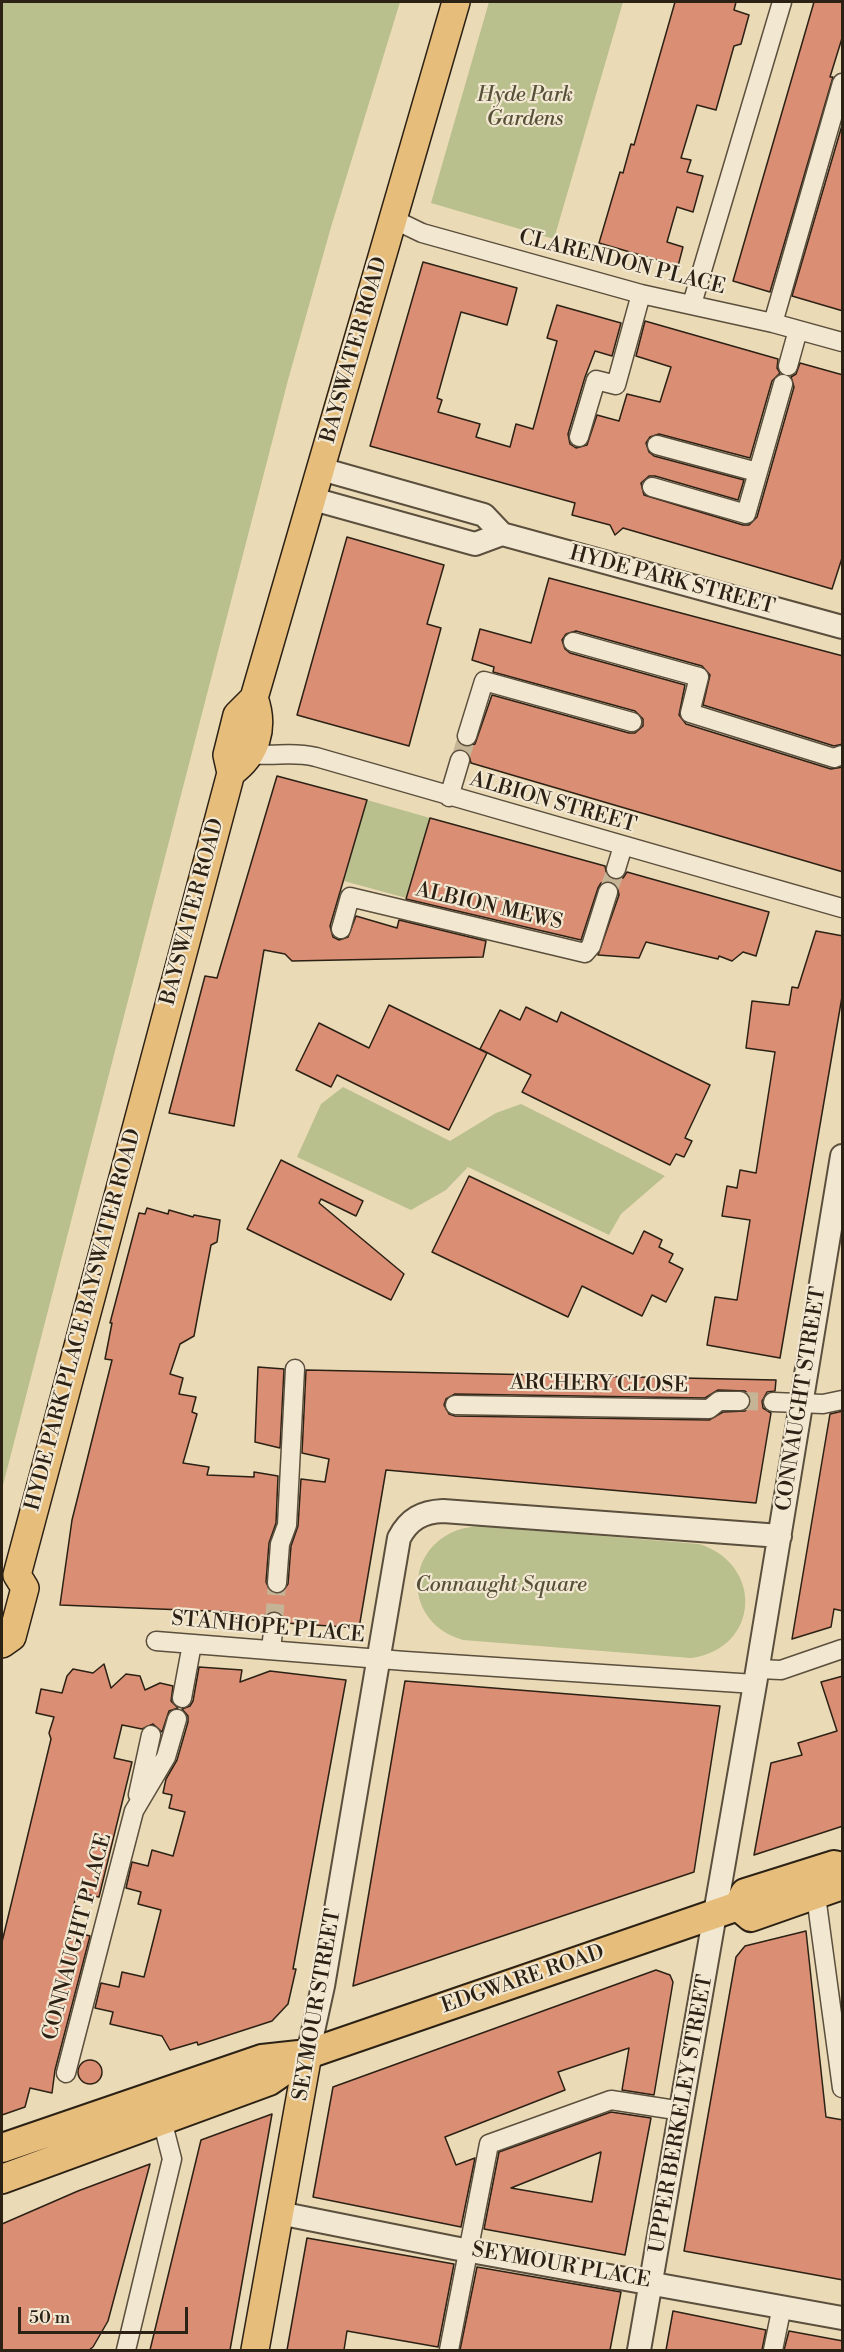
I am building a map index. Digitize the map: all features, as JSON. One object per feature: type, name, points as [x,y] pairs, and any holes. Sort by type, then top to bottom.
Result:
[{"type":"highway","name":"EDGWARE ROAD","points":[[2,2148],[262,2059],[308,2054],[727,1910],[745,1893],[834,1865],[843,1867]]},
{"type":"highway","points":[[727,1910],[751,1917],[843,1885]]},
{"type":"highway","name":"EDGWARE ROAD","points":[[2,2179],[269,2081],[308,2054]]},
{"type":"main road","name":"BAYSWATER ROAD","points":[[155,1051],[231,773],[227,755],[237,715],[254,698],[456,2]]},
{"type":"main road","name":"BAYSWATER ROAD","points":[[251,754],[260,722],[254,698]]},
{"type":"main road","points":[[231,773],[251,754]]},
{"type":"main road","name":"HYDE PARK PLACE BAYSWATER ROAD","points":[[14,1581],[155,1051]]},
{"type":"main road","points":[[2,1644],[12,1637],[14,1581]]},
{"type":"main road","name":"SEYMOUR STREET","points":[[255,2350],[308,2054]]},
{"type":"street","points":[[692,304],[782,2]]},
{"type":"street","points":[[773,323],[843,83]]},
{"type":"street","name":"CLARENDON PLACE","points":[[393,219],[422,233],[641,294],[773,323],[843,342]]},
{"type":"street","points":[[579,437],[596,380],[616,385],[641,294]]},
{"type":"street","points":[[652,487],[746,514],[798,330]]},
{"type":"street","points":[[657,445],[757,472]]},
{"type":"street","name":"HYDE PARK STREET","points":[[321,469],[484,515],[502,534],[843,627]]},
{"type":"street","points":[[313,499],[475,544],[502,534]]},
{"type":"street","points":[[573,642],[699,677],[690,713],[834,758],[843,755]]},
{"type":"street","points":[[467,736],[484,681],[632,722]]},
{"type":"street","name":"ALBION STREET","points":[[251,754],[267,756],[294,752],[843,908]]},
{"type":"street","points":[[449,797],[460,760]]},
{"type":"street","points":[[615,869],[623,846]]},
{"type":"street","name":"ALBION MEWS","points":[[341,929],[350,897],[585,953],[591,946],[608,892]]},
{"type":"street","name":"CONNAUGHT STREET","points":[[780,1536],[843,1156]]},
{"type":"street","points":[[277,1583],[280,1544],[287,1525],[295,1369]]},
{"type":"street","points":[[773,1402],[823,1404],[843,1400]]},
{"type":"street","name":"ARCHERY CLOSE","points":[[455,1405],[709,1409],[719,1401],[740,1401]]},
{"type":"street","points":[[727,1910],[757,1677],[780,1536],[443,1511],[423,1514],[408,1524],[399,1538],[377,1659],[757,1677],[843,1648]]},
{"type":"street","points":[[271,1650],[273,1622]]},
{"type":"street","name":"STANHOPE PLACE","points":[[156,1641],[377,1659]]},
{"type":"street","points":[[182,1698],[192,1644]]},
{"type":"street","name":"SEYMOUR STREET","points":[[308,2054],[323,1986],[377,1659]]},
{"type":"street","name":"CONNAUGHT PLACE","points":[[134,1811],[166,1757],[177,1719]]},
{"type":"street","name":"CONNAUGHT PLACE","points":[[66,2073],[134,1811],[151,1735]]},
{"type":"street","points":[[816,1896],[843,2088]]},
{"type":"street","name":"UPPER BERKELEY STREET","points":[[639,2350],[682,2111],[727,1910]]},
{"type":"street","points":[[449,2350],[466,2250],[489,2144],[611,2100],[682,2111]]},
{"type":"street","points":[[126,2350],[172,2159],[162,2120]]},
{"type":"street","name":"SEYMOUR PLACE","points":[[279,2213],[466,2250],[843,2318]]},
{"type":"street","points":[[774,2350],[782,2306]]},
{"type":"green space","points":[[2,2],[400,2],[331,227],[288,380],[2,1489]]},
{"type":"green space","name":"Hyde Park Gardens","points":[[489,2],[623,2],[554,239],[431,203]]},
{"type":"green space","points":[[367,800],[430,818],[406,898],[344,881]]},
{"type":"green space","points":[[343,1087],[450,1141],[496,1113],[521,1104],[665,1176],[621,1214],[609,1235],[468,1167],[446,1190],[411,1210],[297,1157],[321,1104]]},
{"type":"green space","name":"Connaught Square","points":[[481,1526],[699,1544],[720,1554],[735,1569],[743,1586],[745,1605],[741,1623],[730,1639],[714,1651],[691,1658],[463,1640],[441,1629],[426,1614],[419,1595],[418,1576],[425,1557],[438,1542],[456,1531]]},
{"type":"building","points":[[675,2],[736,2],[734,10],[749,15],[741,44],[734,46],[716,110],[697,105],[681,158],[691,160],[687,172],[703,176],[693,212],[677,207],[667,242],[683,247],[678,266],[599,243],[620,172],[623,173],[631,144],[634,145]]},
{"type":"building","points":[[814,2],[843,2],[843,35],[830,77],[833,77],[770,292],[733,281]]},
{"type":"building","points":[[843,122],[843,311],[792,296]]},
{"type":"building","points":[[423,262],[517,288],[507,325],[461,312],[437,398],[442,400],[438,412],[480,424],[476,437],[510,447],[516,424],[533,429],[557,341],[547,338],[557,305],[621,323],[612,356],[595,351],[585,377],[568,434],[570,444],[576,448],[587,445],[597,415],[619,421],[627,394],[660,402],[671,367],[636,356],[645,321],[778,359],[777,368],[780,373],[772,381],[750,458],[659,434],[650,437],[646,443],[649,452],[654,456],[744,480],[738,500],[655,476],[649,476],[641,483],[644,495],[743,525],[749,525],[757,517],[794,387],[791,377],[796,374],[800,363],[843,375],[843,555],[832,589],[623,528],[615,535],[610,525],[572,515],[575,503],[370,446]]},
{"type":"building","points":[[347,537],[444,565],[427,624],[441,628],[409,746],[297,715]]},
{"type":"building","points":[[549,578],[843,656],[843,744],[834,746],[703,705],[710,675],[702,666],[576,631],[566,634],[562,640],[565,649],[570,653],[685,685],[679,715],[686,724],[831,769],[843,767],[843,872],[471,763],[468,752],[455,750],[458,742],[464,747],[475,744],[492,695],[629,733],[635,733],[643,726],[643,719],[635,711],[493,672],[494,667],[472,660],[480,629],[531,643]]},
{"type":"building","points":[[277,776],[367,800],[330,926],[333,937],[339,940],[348,937],[356,916],[397,928],[399,920],[486,941],[483,957],[292,961],[285,954],[264,950],[234,1126],[169,1113],[205,976],[217,978]]},
{"type":"building","points":[[430,818],[605,866],[607,876],[613,880],[623,878],[627,872],[769,912],[756,956],[743,952],[732,961],[719,956],[718,959],[646,942],[639,958],[598,955],[619,895],[617,885],[611,881],[601,883],[598,888],[581,940],[406,899]]},
{"type":"building","points":[[816,931],[843,936],[843,991],[780,1358],[707,1345],[715,1297],[737,1300],[750,1220],[722,1216],[727,1186],[737,1188],[740,1170],[756,1173],[775,1052],[746,1048],[752,1001],[789,1005],[792,987],[798,988]]},
{"type":"building","points":[[389,1005],[487,1053],[449,1130],[337,1075],[331,1087],[296,1070],[319,1023],[369,1048]]},
{"type":"building","points":[[526,1007],[557,1022],[561,1012],[710,1085],[685,1138],[692,1141],[684,1157],[676,1154],[670,1165],[522,1092],[531,1075],[480,1049],[500,1010],[520,1020]]},
{"type":"building","points":[[281,1160],[363,1201],[356,1216],[321,1199],[319,1203],[404,1274],[391,1300],[247,1229]]},
{"type":"building","points":[[469,1176],[633,1254],[644,1231],[662,1240],[659,1247],[673,1254],[669,1262],[683,1269],[666,1302],[652,1295],[642,1316],[582,1286],[568,1317],[432,1252]]},
{"type":"building","points":[[147,1208],[168,1214],[169,1210],[193,1217],[194,1215],[220,1220],[217,1242],[211,1245],[194,1336],[180,1344],[170,1374],[183,1378],[179,1394],[196,1397],[192,1412],[197,1414],[183,1463],[209,1467],[207,1475],[254,1477],[254,1472],[278,1476],[276,1523],[269,1543],[266,1582],[271,1593],[281,1593],[288,1584],[291,1546],[298,1526],[301,1479],[325,1482],[329,1459],[302,1453],[306,1370],[776,1380],[775,1391],[767,1392],[762,1401],[763,1408],[771,1413],[756,1503],[386,1470],[359,1628],[285,1623],[281,1613],[275,1611],[265,1615],[263,1621],[235,1618],[233,1612],[60,1605],[72,1520],[112,1360],[105,1359],[112,1323],[110,1323],[139,1213],[145,1214]],"holes":[[[718,1390],[745,1391],[750,1396],[750,1406],[745,1411],[723,1412],[709,1420],[455,1416],[449,1414],[444,1405],[446,1399],[455,1394],[705,1398]]]},
{"type":"building","points":[[258,1367],[284,1369],[280,1448],[255,1442]]},
{"type":"building","points":[[843,1411],[843,1611],[834,1609],[831,1627],[792,1639],[830,1414]]},
{"type":"building","points":[[104,1664],[111,1688],[126,1674],[140,1676],[145,1690],[160,1683],[173,1686],[171,1701],[178,1708],[169,1711],[162,1732],[153,1724],[142,1729],[122,1725],[114,1758],[132,1762],[99,1897],[77,1892],[68,1930],[90,1936],[55,2070],[52,2093],[30,2088],[25,2107],[2,2115],[2,1942],[51,1739],[49,1733],[54,1717],[36,1713],[41,1689],[62,1693],[67,1676],[73,1669],[93,1673]]},
{"type":"building","points":[[199,1667],[242,1670],[240,1682],[270,1671],[346,1680],[288,2004],[272,2021],[198,2045],[197,2042],[170,2050],[162,2036],[110,2024],[113,2012],[95,2008],[101,1983],[119,1987],[122,1972],[144,1977],[161,1910],[138,1904],[141,1892],[126,1888],[132,1862],[148,1866],[152,1850],[173,1856],[185,1812],[169,1808],[172,1795],[163,1793],[166,1779],[177,1760],[188,1722],[188,1716],[182,1709],[190,1706],[193,1701]]},
{"type":"building","points":[[843,1676],[843,1826],[754,1855],[771,1763],[802,1755],[798,1743],[837,1731],[821,1682]]},
{"type":"building","points":[[405,1681],[720,1706],[694,1872],[353,1986]]},
{"type":"building","points":[[806,1931],[826,2117],[843,2120],[843,2280],[684,2251],[736,1957],[745,1946]]},
{"type":"building","points":[[656,1970],[670,1975],[673,1982],[654,2095],[622,2090],[629,2048],[558,2072],[565,2090],[445,2137],[456,2165],[475,2158],[461,2227],[313,2197],[333,2087]]},
{"type":"building","points":[[90,2060],[95,2061],[101,2067],[101,2077],[95,2083],[90,2084],[85,2083],[79,2077],[78,2072],[79,2067],[85,2061]]},
{"type":"building","points":[[611,2112],[651,2118],[625,2255],[484,2229],[499,2152]],"holes":[[[601,2152],[592,2202],[511,2188]]]},
{"type":"building","points":[[272,2114],[230,2350],[150,2350],[201,2140]]},
{"type":"building","points":[[150,2164],[108,2321],[93,2347],[89,2350],[2,2350],[2,2224],[78,2191]]},
{"type":"building","points":[[307,2238],[454,2264],[438,2347],[347,2331],[344,2350],[287,2350]]},
{"type":"building","points":[[477,2267],[621,2292],[610,2350],[460,2350]]},
{"type":"building","points":[[673,2311],[766,2330],[762,2350],[666,2350]]},
{"type":"building","points":[[789,2331],[843,2341],[843,2350],[784,2350]]},
{"type":"tunnel","points":[[460,760],[467,736]]},
{"type":"tunnel","points":[[608,892],[616,869]]},
{"type":"tunnel","points":[[740,1401],[773,1402]]},
{"type":"tunnel","points":[[274,1622],[277,1583]]}]
